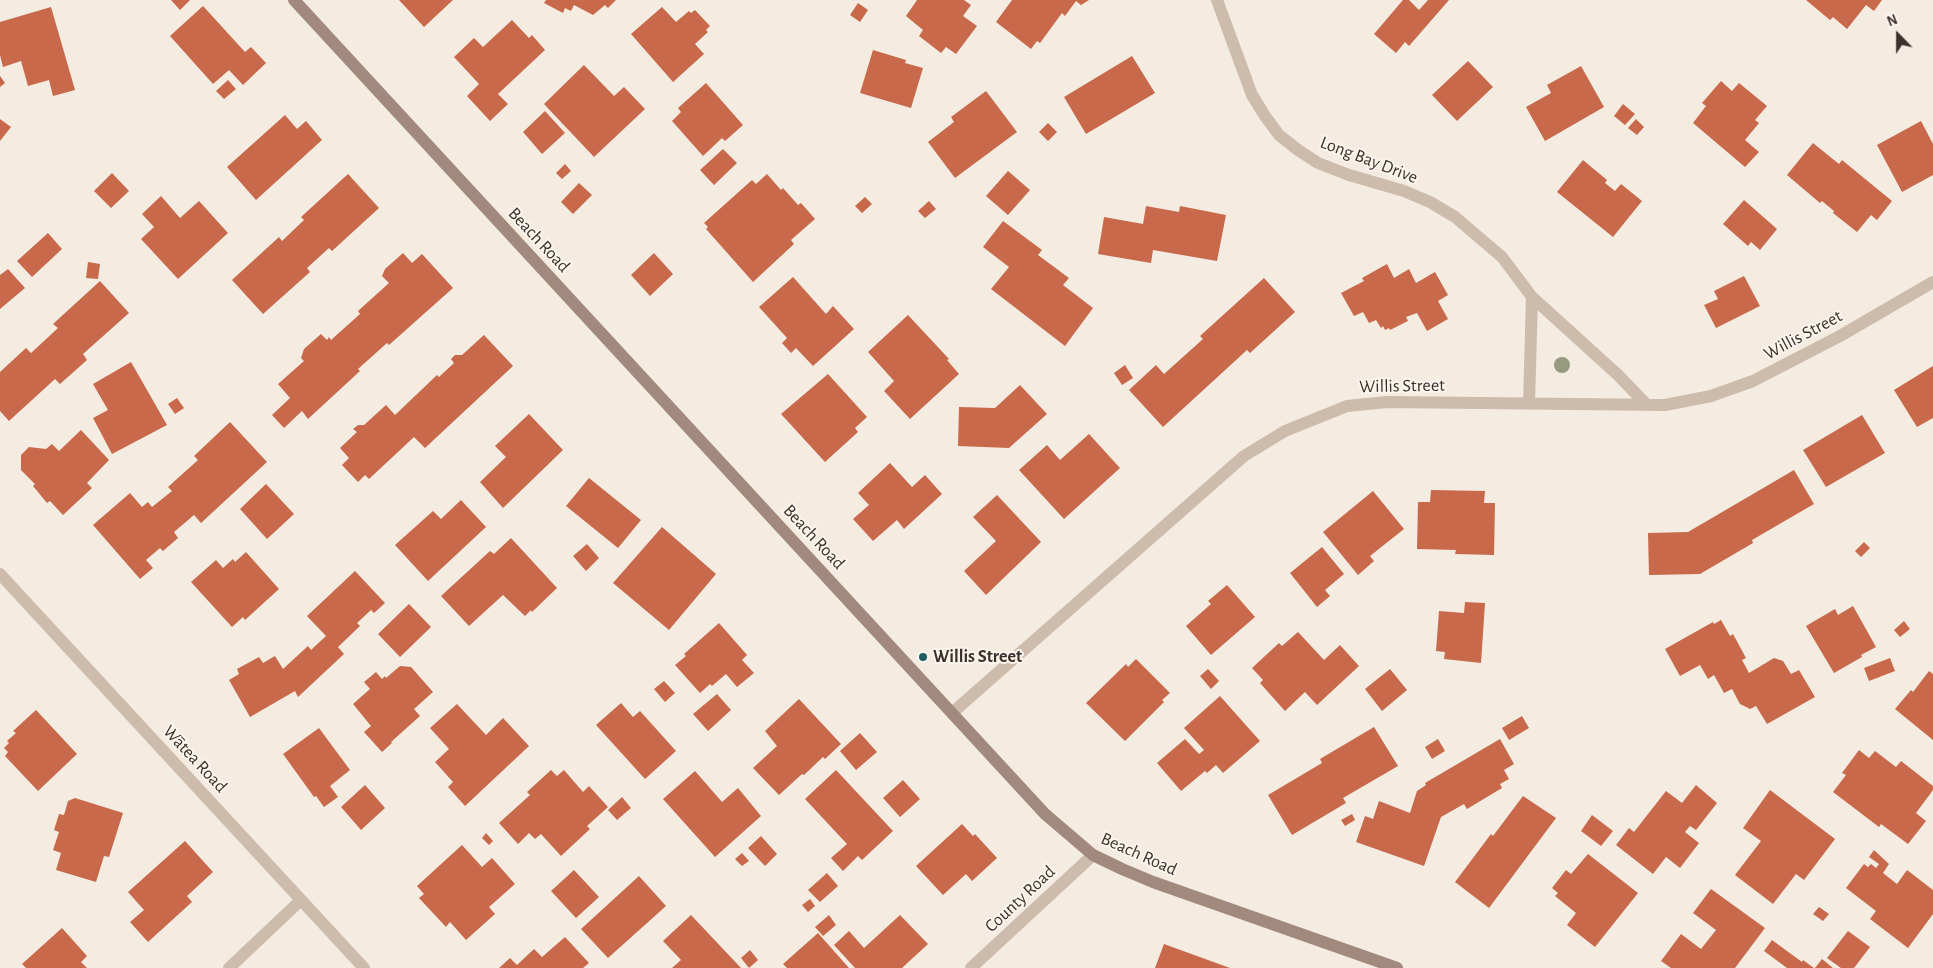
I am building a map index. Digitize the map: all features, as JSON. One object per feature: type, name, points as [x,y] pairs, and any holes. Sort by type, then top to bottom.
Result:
[{"type":"main road","name":"Beach Road","points":[[294,0],[1045,814],[1093,855],[1153,882],[1397,968]]},
{"type":"street","name":"Long Bay Drive","points":[[1217,0],[1252,95],[1264,116],[1279,135],[1318,163],[1348,175],[1404,191],[1430,202],[1455,217],[1502,257],[1532,297],[1618,375],[1646,404]]},
{"type":"street","name":"Willis Street","points":[[952,713],[1244,456],[1285,431],[1347,406],[1386,402],[1665,404],[1711,396],[1754,381],[1840,336],[1933,282]]},
{"type":"street","points":[[1529,404],[1532,297]]},
{"type":"street","name":"Wātea Road","points":[[0,574],[364,968]]},
{"type":"street","name":"County Road","points":[[971,968],[1093,855]]},
{"type":"street","points":[[229,968],[301,900]]},
{"type":"building","points":[[171,0],[190,0],[180,10]]},
{"type":"building","points":[[399,0],[453,0],[424,27]]},
{"type":"building","points":[[546,0],[616,0],[608,8],[605,5],[593,15],[574,5],[571,11],[565,8],[563,13],[544,3]]},
{"type":"building","points":[[917,0],[964,0],[971,5],[963,16],[977,26],[956,54],[946,47],[941,53],[919,36],[923,30],[906,16]]},
{"type":"building","points":[[1012,0],[1089,0],[1081,5],[1076,1],[1065,16],[1062,13],[1040,43],[1037,41],[1031,49],[996,22]]},
{"type":"building","points":[[1403,0],[1409,0],[1419,10],[1428,0],[1449,0],[1409,46],[1405,42],[1396,53],[1374,34]]},
{"type":"building","points":[[1806,0],[1882,0],[1874,11],[1866,5],[1847,29],[1833,17],[1830,20]]},
{"type":"building","points":[[858,3],[868,10],[860,22],[850,15]]},
{"type":"building","points":[[203,6],[245,52],[251,47],[266,63],[243,85],[229,70],[213,84],[170,36]]},
{"type":"building","points":[[51,7],[75,90],[53,96],[49,80],[28,86],[21,61],[3,67],[0,55],[0,22]]},
{"type":"building","points":[[662,7],[676,22],[689,11],[691,13],[695,10],[710,26],[706,30],[708,32],[695,44],[704,54],[673,82],[631,34]]},
{"type":"building","points":[[512,20],[529,38],[532,35],[545,50],[498,94],[508,104],[490,121],[467,96],[479,84],[454,57],[474,38],[483,47]]},
{"type":"building","points":[[873,50],[906,60],[905,63],[923,68],[911,108],[860,93]]},
{"type":"building","points":[[1132,56],[1155,93],[1086,134],[1064,97]]},
{"type":"building","points":[[1468,61],[1493,87],[1457,121],[1432,95]]},
{"type":"building","points":[[584,65],[614,96],[624,87],[645,109],[594,157],[544,104]]},
{"type":"building","points":[[1581,66],[1604,107],[1545,141],[1526,107],[1551,93],[1547,85]]},
{"type":"building","points":[[0,76],[5,83],[0,87]]},
{"type":"building","points":[[228,80],[236,89],[224,99],[216,91]]},
{"type":"building","points":[[1721,81],[1732,91],[1739,83],[1767,106],[1755,120],[1759,123],[1745,140],[1759,152],[1745,167],[1693,123],[1706,106],[1702,103]]},
{"type":"building","points":[[706,83],[743,125],[725,141],[722,138],[703,156],[672,121],[681,112],[678,108]]},
{"type":"building","points":[[986,91],[1017,132],[955,178],[928,142],[954,122],[951,117]]},
{"type":"building","points":[[1623,104],[1635,114],[1625,125],[1614,116]]},
{"type":"building","points":[[545,111],[565,133],[542,154],[523,132]]},
{"type":"building","points":[[285,115],[297,129],[306,121],[322,140],[256,200],[227,167]]},
{"type":"building","points":[[0,119],[11,127],[0,141]]},
{"type":"building","points":[[1636,119],[1644,127],[1637,135],[1628,128]]},
{"type":"building","points":[[1921,121],[1933,144],[1933,175],[1902,192],[1877,145]]},
{"type":"building","points":[[1048,123],[1057,132],[1048,141],[1039,132]]},
{"type":"building","points":[[1813,143],[1839,164],[1842,160],[1892,201],[1877,220],[1871,215],[1857,232],[1833,213],[1834,211],[1822,201],[1820,203],[1787,175]]},
{"type":"building","points":[[723,149],[737,163],[714,185],[700,170]]},
{"type":"building","points":[[1583,160],[1607,180],[1605,183],[1615,191],[1621,184],[1642,201],[1613,237],[1557,192]]},
{"type":"building","points":[[565,164],[571,171],[562,179],[556,173]]},
{"type":"building","points":[[1008,171],[1030,190],[1008,215],[986,196]]},
{"type":"building","points":[[112,173],[129,191],[111,208],[94,191]]},
{"type":"building","points":[[348,174],[379,208],[332,251],[329,248],[307,268],[310,272],[263,314],[232,280],[279,237],[282,241],[304,220],[301,217]]},
{"type":"building","points":[[767,174],[798,205],[801,203],[815,219],[791,240],[794,244],[753,282],[706,229],[708,227],[704,223],[752,180],[756,184]]},
{"type":"building","points":[[579,183],[592,195],[573,214],[561,202]]},
{"type":"building","points":[[161,196],[180,218],[199,201],[228,233],[178,279],[141,239],[154,227],[142,214]]},
{"type":"building","points":[[865,197],[872,204],[862,213],[855,206]]},
{"type":"building","points":[[1744,200],[1777,229],[1760,250],[1751,242],[1748,246],[1723,224]]},
{"type":"building","points":[[929,201],[936,209],[925,218],[918,211]]},
{"type":"building","points":[[1146,206],[1179,212],[1180,206],[1226,215],[1217,261],[1153,250],[1151,263],[1098,254],[1104,217],[1143,224]]},
{"type":"building","points":[[1003,221],[1042,250],[1038,255],[1069,278],[1063,285],[1093,308],[1065,346],[991,289],[1009,267],[983,247]]},
{"type":"building","points":[[48,233],[62,249],[32,277],[17,261]]},
{"type":"building","points":[[403,253],[412,263],[422,254],[453,288],[389,345],[387,343],[358,369],[360,371],[308,419],[302,411],[284,428],[272,415],[290,398],[278,384],[304,361],[301,358],[304,349],[321,334],[327,340],[329,337],[331,340],[360,314],[358,311],[389,283],[382,276],[385,269]]},
{"type":"building","points":[[654,253],[673,274],[650,296],[631,275]]},
{"type":"building","points":[[88,262],[100,264],[98,279],[86,278]]},
{"type":"building","points":[[1387,264],[1394,278],[1409,269],[1416,283],[1435,272],[1448,295],[1438,301],[1448,319],[1427,331],[1417,313],[1406,317],[1408,321],[1390,330],[1389,328],[1385,330],[1383,326],[1381,328],[1376,320],[1369,323],[1363,312],[1354,316],[1341,293],[1364,281],[1362,278]]},
{"type":"building","points":[[8,269],[25,288],[0,309],[0,275]]},
{"type":"building","points":[[1744,276],[1760,306],[1716,328],[1704,305],[1718,299],[1714,291]]},
{"type":"building","points":[[793,277],[826,314],[833,306],[854,329],[813,366],[796,348],[791,353],[782,343],[787,338],[759,307]]},
{"type":"building","points":[[1264,278],[1295,312],[1250,353],[1247,350],[1163,427],[1129,390],[1156,365],[1164,374],[1203,339],[1200,336]]},
{"type":"building","points":[[100,281],[129,313],[83,354],[87,360],[60,384],[55,379],[9,421],[0,411],[0,372],[26,348],[31,353],[58,328],[53,324]]},
{"type":"building","points":[[908,315],[949,359],[947,360],[959,374],[910,419],[884,391],[894,381],[868,352]]},
{"type":"building","points":[[484,335],[513,366],[425,448],[414,437],[369,479],[365,475],[358,482],[342,465],[349,458],[340,448],[357,432],[353,429],[358,425],[364,425],[386,405],[395,415],[437,375],[439,377],[454,363],[451,359],[455,355],[462,355]]},
{"type":"building","points":[[131,362],[167,425],[112,454],[93,418],[108,410],[93,384]]},
{"type":"building","points":[[1125,365],[1133,378],[1122,385],[1114,373]]},
{"type":"building","points":[[1933,366],[1933,418],[1917,427],[1894,390]]},
{"type":"building","points":[[828,374],[867,417],[855,428],[858,432],[825,462],[781,414]]},
{"type":"building","points":[[1020,385],[1047,414],[1009,448],[958,446],[959,407],[995,408]]},
{"type":"building","points":[[177,398],[184,408],[175,414],[168,404]]},
{"type":"building","points":[[529,414],[563,450],[503,508],[480,482],[506,457],[495,446]]},
{"type":"building","points":[[1862,415],[1885,453],[1826,487],[1803,450]]},
{"type":"building","points":[[230,422],[267,462],[201,523],[194,515],[174,532],[178,538],[163,551],[160,548],[146,560],[153,568],[140,579],[93,525],[130,493],[142,507],[148,502],[152,507],[172,491],[168,487],[198,460],[194,456]]},
{"type":"building","points":[[81,430],[109,460],[87,483],[92,488],[63,515],[50,501],[47,503],[33,486],[35,484],[21,470],[21,455],[29,447],[46,449],[52,444],[59,451]]},
{"type":"building","points":[[1089,434],[1120,468],[1064,519],[1019,470],[1047,445],[1060,460]]},
{"type":"building","points":[[890,463],[912,487],[925,475],[942,494],[904,529],[897,520],[873,541],[853,519],[869,505],[858,493]]},
{"type":"building","points":[[1794,470],[1814,504],[1752,540],[1753,543],[1700,574],[1649,575],[1648,533],[1688,532]]},
{"type":"building","points":[[589,478],[641,520],[618,548],[566,506]]},
{"type":"building","points":[[266,484],[294,514],[267,539],[240,509]]},
{"type":"building","points":[[1431,490],[1485,491],[1484,503],[1495,503],[1494,555],[1455,554],[1456,550],[1417,549],[1418,502],[1430,502]]},
{"type":"building","points":[[1373,491],[1404,529],[1370,556],[1374,561],[1358,575],[1323,532]]},
{"type":"building","points":[[997,495],[1041,542],[986,595],[964,571],[996,541],[973,517]]},
{"type":"building","points":[[461,500],[486,527],[428,581],[395,545],[433,511],[441,519]]},
{"type":"building","points":[[662,527],[716,574],[669,630],[613,583]]},
{"type":"building","points":[[511,538],[557,588],[532,612],[531,610],[525,616],[503,595],[469,626],[441,596],[490,551],[494,554]]},
{"type":"building","points":[[1864,542],[1870,548],[1861,557],[1855,551]]},
{"type":"building","points":[[587,544],[599,558],[586,571],[573,556]]},
{"type":"building","points":[[1322,547],[1344,574],[1325,590],[1330,596],[1317,607],[1290,573]]},
{"type":"building","points":[[246,552],[279,589],[245,620],[243,617],[232,627],[191,582],[216,560],[223,568],[233,559],[235,562]]},
{"type":"building","points":[[355,571],[385,603],[374,613],[371,610],[357,623],[360,626],[338,647],[344,654],[298,697],[295,691],[250,717],[229,680],[239,674],[237,669],[259,657],[263,663],[275,656],[283,669],[308,646],[311,650],[326,636],[307,616]]},
{"type":"building","points":[[1227,585],[1255,617],[1211,655],[1186,626],[1211,604],[1208,601]]},
{"type":"building","points":[[1465,602],[1485,603],[1481,663],[1444,659],[1445,652],[1436,651],[1439,611],[1464,613]]},
{"type":"building","points":[[409,604],[431,627],[400,657],[378,634]]},
{"type":"building","points":[[1853,606],[1876,647],[1834,673],[1806,626],[1835,609],[1838,615]]},
{"type":"building","points":[[1721,620],[1730,636],[1733,634],[1746,658],[1742,660],[1749,673],[1774,658],[1783,661],[1791,674],[1799,670],[1815,697],[1767,724],[1756,706],[1750,709],[1740,704],[1732,689],[1724,693],[1714,675],[1708,679],[1700,665],[1680,676],[1665,649],[1713,622],[1714,624]]},
{"type":"building","points":[[1904,621],[1910,629],[1900,637],[1894,630]]},
{"type":"building","points":[[719,623],[747,655],[742,660],[754,673],[737,687],[726,674],[700,693],[675,665],[686,656],[684,654]]},
{"type":"building","points":[[1298,632],[1324,660],[1340,645],[1359,666],[1317,705],[1305,692],[1285,711],[1260,683],[1263,680],[1252,668],[1279,643],[1282,646]]},
{"type":"building","points":[[1890,658],[1895,671],[1869,681],[1864,668]]},
{"type":"building","points":[[1136,659],[1170,693],[1162,700],[1164,702],[1125,741],[1086,703],[1126,664],[1128,667]]},
{"type":"building","points":[[400,666],[411,667],[433,692],[414,709],[420,716],[382,752],[364,732],[371,726],[353,704],[370,689],[364,682],[376,672],[382,679],[385,676],[386,678]]},
{"type":"building","points":[[1208,669],[1219,681],[1211,689],[1200,676]]},
{"type":"building","points":[[1390,669],[1407,690],[1382,711],[1365,689]]},
{"type":"building","points":[[1929,671],[1933,674],[1933,740],[1895,709],[1911,690],[1913,692]]},
{"type":"building","points":[[664,681],[675,693],[665,702],[654,689]]},
{"type":"building","points":[[717,694],[731,710],[708,731],[693,714]]},
{"type":"building","points":[[1220,696],[1260,741],[1223,773],[1216,765],[1207,773],[1205,771],[1181,791],[1157,763],[1185,739],[1199,754],[1204,750],[1184,728]]},
{"type":"building","points":[[799,699],[841,744],[825,759],[823,757],[804,775],[802,774],[779,795],[753,768],[777,746],[765,731]]},
{"type":"building","points":[[621,703],[633,717],[640,711],[676,751],[645,779],[596,725]]},
{"type":"building","points":[[457,704],[486,735],[503,718],[529,746],[465,806],[448,787],[453,782],[435,762],[449,749],[430,728]]},
{"type":"building","points":[[36,710],[77,754],[38,791],[5,756],[8,752],[4,748],[9,743],[7,741],[16,733],[13,731]]},
{"type":"building","points":[[1522,716],[1529,728],[1509,740],[1502,728]]},
{"type":"building","points":[[1374,727],[1398,766],[1343,798],[1346,803],[1292,835],[1268,795],[1322,763],[1320,759]]},
{"type":"building","points":[[319,728],[350,770],[330,786],[338,797],[324,807],[316,796],[314,797],[283,754]]},
{"type":"building","points":[[860,733],[877,752],[856,770],[840,751]]},
{"type":"building","points":[[1438,739],[1445,751],[1432,759],[1425,747]]},
{"type":"building","points":[[1500,739],[1514,764],[1504,770],[1509,779],[1500,784],[1502,788],[1467,809],[1464,804],[1441,817],[1424,866],[1356,842],[1365,816],[1373,819],[1379,801],[1410,813],[1417,791],[1426,785],[1425,783]]},
{"type":"building","points":[[1859,750],[1869,758],[1875,751],[1896,767],[1901,761],[1933,786],[1933,790],[1916,813],[1926,821],[1908,844],[1881,824],[1879,827],[1833,792],[1846,775],[1842,773]]},
{"type":"building","points":[[551,770],[557,776],[564,770],[583,792],[589,786],[608,807],[587,826],[590,829],[561,856],[541,834],[535,839],[529,833],[518,844],[499,823],[530,795],[527,792]]},
{"type":"building","points":[[836,770],[893,831],[862,860],[858,856],[843,871],[831,858],[847,844],[805,799]]},
{"type":"building","points":[[695,771],[722,802],[738,788],[761,816],[715,857],[663,799]]},
{"type":"building","points":[[903,780],[920,799],[900,817],[883,798]]},
{"type":"building","points":[[365,785],[385,808],[361,830],[341,807]]},
{"type":"building","points":[[1696,785],[1717,803],[1696,830],[1690,826],[1685,832],[1699,843],[1680,868],[1666,857],[1653,874],[1616,845],[1629,828],[1634,832],[1666,791],[1682,803]]},
{"type":"building","points":[[1770,790],[1835,839],[1804,880],[1796,874],[1773,904],[1735,875],[1761,841],[1743,828]]},
{"type":"building","points":[[1523,796],[1556,818],[1489,908],[1455,882],[1491,834],[1493,836]]},
{"type":"building","points":[[622,797],[631,808],[617,820],[608,810]]},
{"type":"building","points":[[75,798],[123,813],[109,857],[104,856],[96,882],[56,870],[61,853],[53,850],[59,832],[54,830],[59,814],[64,815],[68,801]]},
{"type":"building","points":[[1352,814],[1355,820],[1345,826],[1341,820]]},
{"type":"building","points":[[1592,815],[1613,831],[1601,846],[1581,831]]},
{"type":"building","points":[[962,824],[973,836],[975,834],[997,858],[972,881],[966,874],[943,895],[916,866]]},
{"type":"building","points":[[486,833],[493,841],[489,845],[482,838]]},
{"type":"building","points":[[761,836],[777,854],[765,866],[748,848]]},
{"type":"building","points":[[185,841],[213,872],[187,896],[192,902],[148,942],[130,922],[144,910],[128,892]]},
{"type":"building","points":[[462,845],[482,867],[492,858],[515,884],[489,907],[495,914],[466,940],[450,922],[446,927],[419,898],[424,894],[417,886]]},
{"type":"building","points":[[1874,850],[1889,864],[1883,873],[1897,884],[1907,870],[1933,890],[1933,914],[1908,948],[1870,919],[1876,911],[1846,888],[1864,864],[1868,867],[1871,864],[1876,868],[1879,864],[1869,857]]},
{"type":"building","points":[[742,853],[749,861],[742,866],[735,859]]},
{"type":"building","points":[[1588,854],[1638,893],[1595,947],[1567,925],[1576,913],[1555,896],[1558,893],[1552,888],[1566,870],[1571,874]]},
{"type":"building","points":[[574,870],[599,897],[576,918],[551,891]]},
{"type":"building","points":[[827,873],[838,886],[820,902],[808,890]]},
{"type":"building","points":[[639,876],[666,906],[608,958],[581,929]]},
{"type":"building","points":[[1711,889],[1765,928],[1735,968],[1671,968],[1661,961],[1681,934],[1701,949],[1716,930],[1693,913]]},
{"type":"building","points":[[810,899],[815,906],[808,912],[802,905]]},
{"type":"building","points":[[1819,907],[1829,914],[1823,921],[1813,914]]},
{"type":"building","points":[[691,915],[741,968],[672,968],[681,960],[663,941]]},
{"type":"building","points":[[829,915],[836,925],[823,936],[815,927]]},
{"type":"building","points":[[900,915],[928,944],[902,968],[855,968],[834,945],[849,931],[864,948]]},
{"type":"building","points":[[62,928],[87,956],[81,962],[87,968],[26,968],[22,964]]},
{"type":"building","points":[[1848,931],[1870,947],[1854,968],[1841,968],[1827,958]]},
{"type":"building","points":[[818,933],[849,968],[787,968],[783,964]]},
{"type":"building","points":[[565,937],[589,963],[583,968],[499,968],[510,958],[517,965],[534,949],[542,957]]},
{"type":"building","points":[[1772,940],[1802,962],[1803,960],[1814,968],[1787,968],[1764,951]]},
{"type":"building","points":[[1164,944],[1230,968],[1155,968]]},
{"type":"building","points":[[750,950],[758,960],[749,968],[741,958]]},
{"type":"building","points":[[1822,959],[1833,968],[1815,968]]},
{"type":"place","name":"Willis Street","points":[[923,657]]}]
